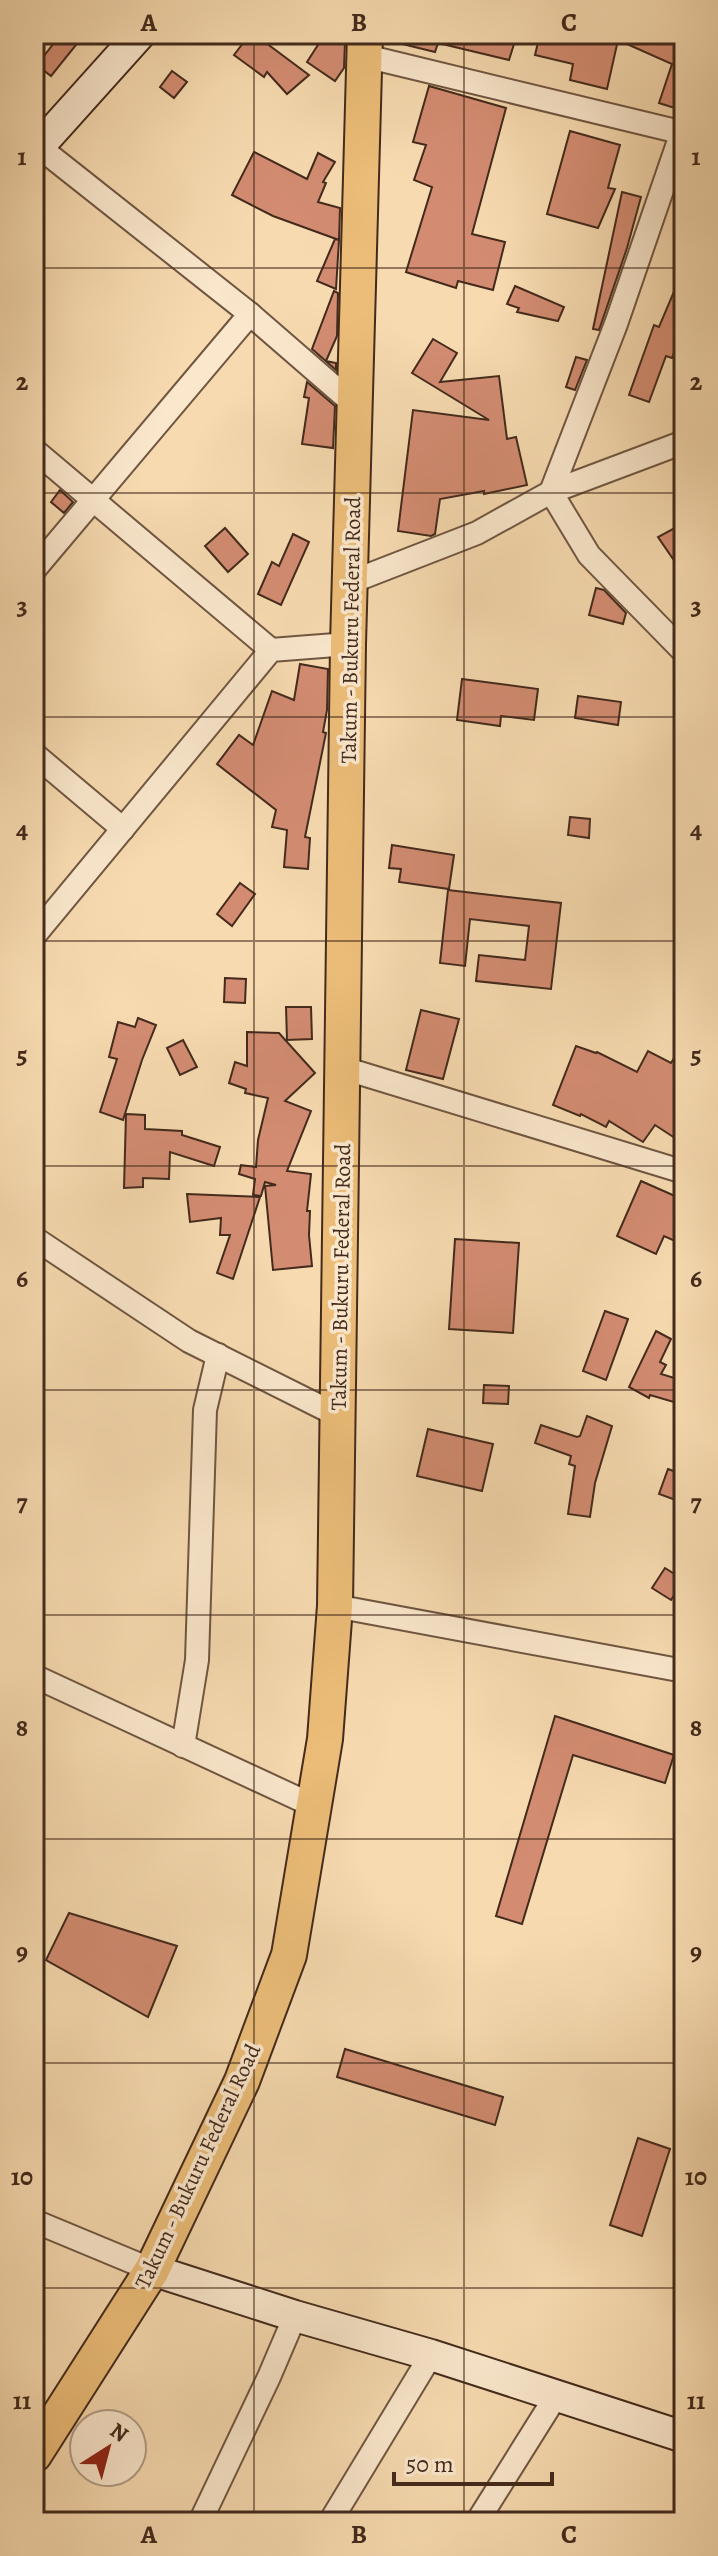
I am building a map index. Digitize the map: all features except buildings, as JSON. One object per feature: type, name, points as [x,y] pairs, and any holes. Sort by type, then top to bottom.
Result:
[{"type":"main road","name":"Takum - Bukuru Federal Road","points":[[34,2455],[152,2270],[242,2081],[289,1955],[325,1739],[335,1606],[348,644],[365,45]]},
{"type":"street","points":[[140,34],[36,147],[250,314],[356,406]]},
{"type":"street","points":[[365,45],[683,130],[616,324],[551,492]]},
{"type":"street","points":[[34,570],[250,314]]},
{"type":"street","points":[[351,582],[477,533],[551,492],[684,442]]},
{"type":"street","points":[[34,450],[271,650],[348,644]]},
{"type":"street","points":[[551,492],[589,555],[684,652]]},
{"type":"street","points":[[35,932],[271,650]]},
{"type":"street","points":[[34,754],[123,829]]},
{"type":"street","points":[[343,1068],[684,1172]]},
{"type":"street","points":[[34,1238],[189,1341],[339,1416]]},
{"type":"street","points":[[183,1746],[197,1660],[205,1410],[218,1355]]},
{"type":"street","points":[[335,1606],[684,1671]]},
{"type":"street","points":[[34,1676],[314,1806]]},
{"type":"street","points":[[34,2221],[152,2270],[431,2355],[684,2437]]},
{"type":"street","points":[[200,2522],[295,2316]]},
{"type":"street","points":[[330,2522],[431,2355]]},
{"type":"street","points":[[477,2522],[556,2396]]}]
